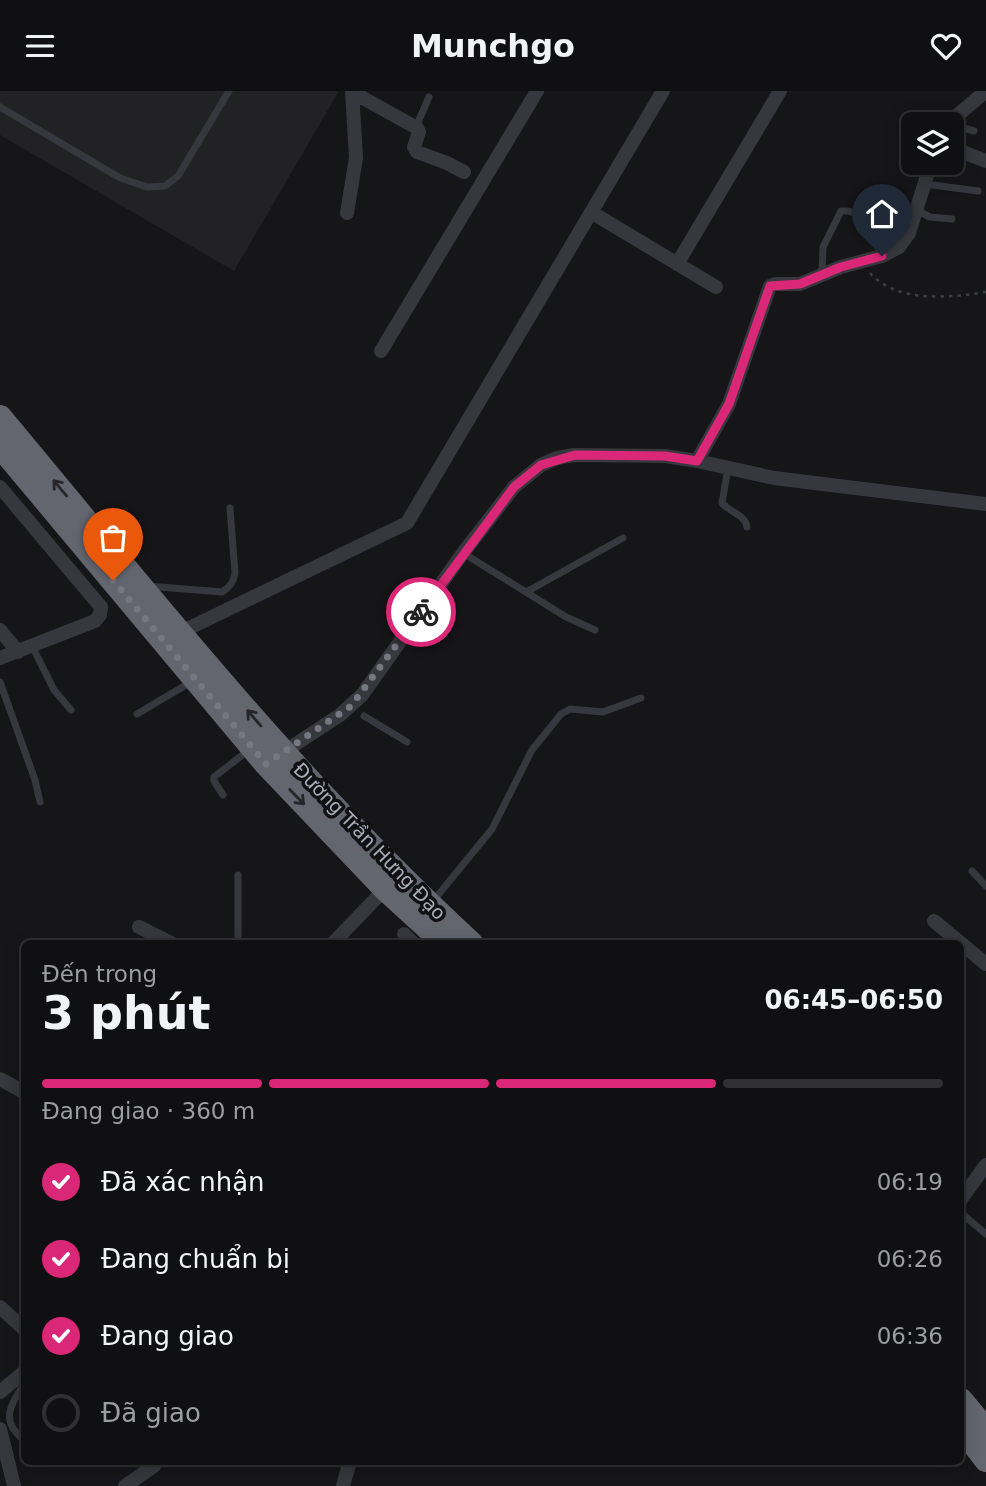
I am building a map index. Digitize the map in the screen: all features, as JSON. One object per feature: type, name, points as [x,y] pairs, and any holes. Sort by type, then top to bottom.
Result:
[{"type":"highway","name":"Đường Trần Hưng Đạo","points":[[0,417],[181,632],[267,755],[468,940]]},
{"type":"highway","name":"Đường Trần Hưng Đạo","points":[[0,446],[196,678],[385,889],[441,940]]},
{"type":"highway","points":[[964,1404],[986,1430]]},
{"type":"highway","points":[[964,1431],[986,1459]]},
{"type":"street","points":[[381,351],[537,91]]},
{"type":"street","points":[[181,632],[407,523],[663,91]]},
{"type":"street","points":[[677,264],[780,91]]},
{"type":"street","points":[[964,112],[986,91]]},
{"type":"street","points":[[352,92],[416,127],[419,132],[414,147],[417,152],[464,172]]},
{"type":"street","points":[[347,213],[356,158],[352,92]]},
{"type":"street","points":[[964,153],[986,161]]},
{"type":"street","points":[[697,461],[729,404],[770,286],[800,284],[822,274],[882,256],[899,247],[909,233],[928,175]]},
{"type":"street","points":[[591,212],[716,287]]},
{"type":"street","points":[[267,755],[358,711],[463,553],[514,487],[527,474],[548,462],[575,455],[665,456],[774,478],[986,504]]},
{"type":"street","points":[[0,487],[101,607],[100,615],[95,621],[0,658]]},
{"type":"street","points":[[0,630],[25,649]]},
{"type":"street","points":[[336,940],[385,889]]},
{"type":"street","points":[[934,921],[957,940]]},
{"type":"street","points":[[139,927],[165,940]]},
{"type":"street","points":[[964,946],[986,964]]},
{"type":"street","points":[[0,1079],[21,1090]]},
{"type":"street","points":[[964,1195],[986,1165]]},
{"type":"street","points":[[0,1307],[21,1326]]},
{"type":"street","points":[[0,1392],[21,1374]]},
{"type":"street","points":[[0,1429],[14,1486]]},
{"type":"street","points":[[343,1486],[350,1465]]},
{"type":"street","points":[[125,1486],[154,1466]]},
{"type":"lane","points":[[0,107],[120,178],[147,187],[165,186],[178,177],[229,91]]},
{"type":"lane","points":[[416,127],[429,97]]},
{"type":"lane","points":[[964,128],[974,131]]},
{"type":"lane","points":[[925,184],[978,191]]},
{"type":"lane","points":[[916,210],[930,218],[952,219]]},
{"type":"lane","points":[[822,274],[823,247],[841,211],[863,216]]},
{"type":"lane","points":[[728,468],[722,503],[742,517],[747,527]]},
{"type":"lane","points":[[141,586],[222,592],[227,589],[234,581],[235,573],[230,508]]},
{"type":"lane","points":[[528,591],[623,538]]},
{"type":"lane","points":[[463,553],[566,617],[595,629]]},
{"type":"lane","points":[[25,649],[71,710]]},
{"type":"lane","points":[[137,714],[196,678]]},
{"type":"lane","points":[[0,682],[35,780],[40,802]]},
{"type":"lane","points":[[430,905],[492,829],[532,750],[561,714],[570,709],[603,712],[641,698]]},
{"type":"lane","points":[[358,711],[407,742]]},
{"type":"lane","points":[[223,795],[214,781],[215,777],[267,755]]},
{"type":"lane","points":[[972,871],[986,886]]},
{"type":"lane","points":[[238,875],[238,940]]},
{"type":"lane","points":[[964,1216],[986,1234]]},
{"type":"lane","points":[[21,1389],[8,1414],[14,1429],[21,1437]]},
{"type":"path","points":[[862,261],[879,282],[892,289],[941,297],[986,292]]},
{"type":"shaded area","points":[[0,91],[339,91],[234,271],[0,135]]},
{"type":"way so far","points":[[113,580],[266,764],[351,706],[362,695],[421,612]]},
{"type":"route","points":[[421,612],[514,487],[541,465],[575,455],[665,456],[697,461],[729,404],[766,291],[770,286],[800,284],[841,267],[882,256]]}]
